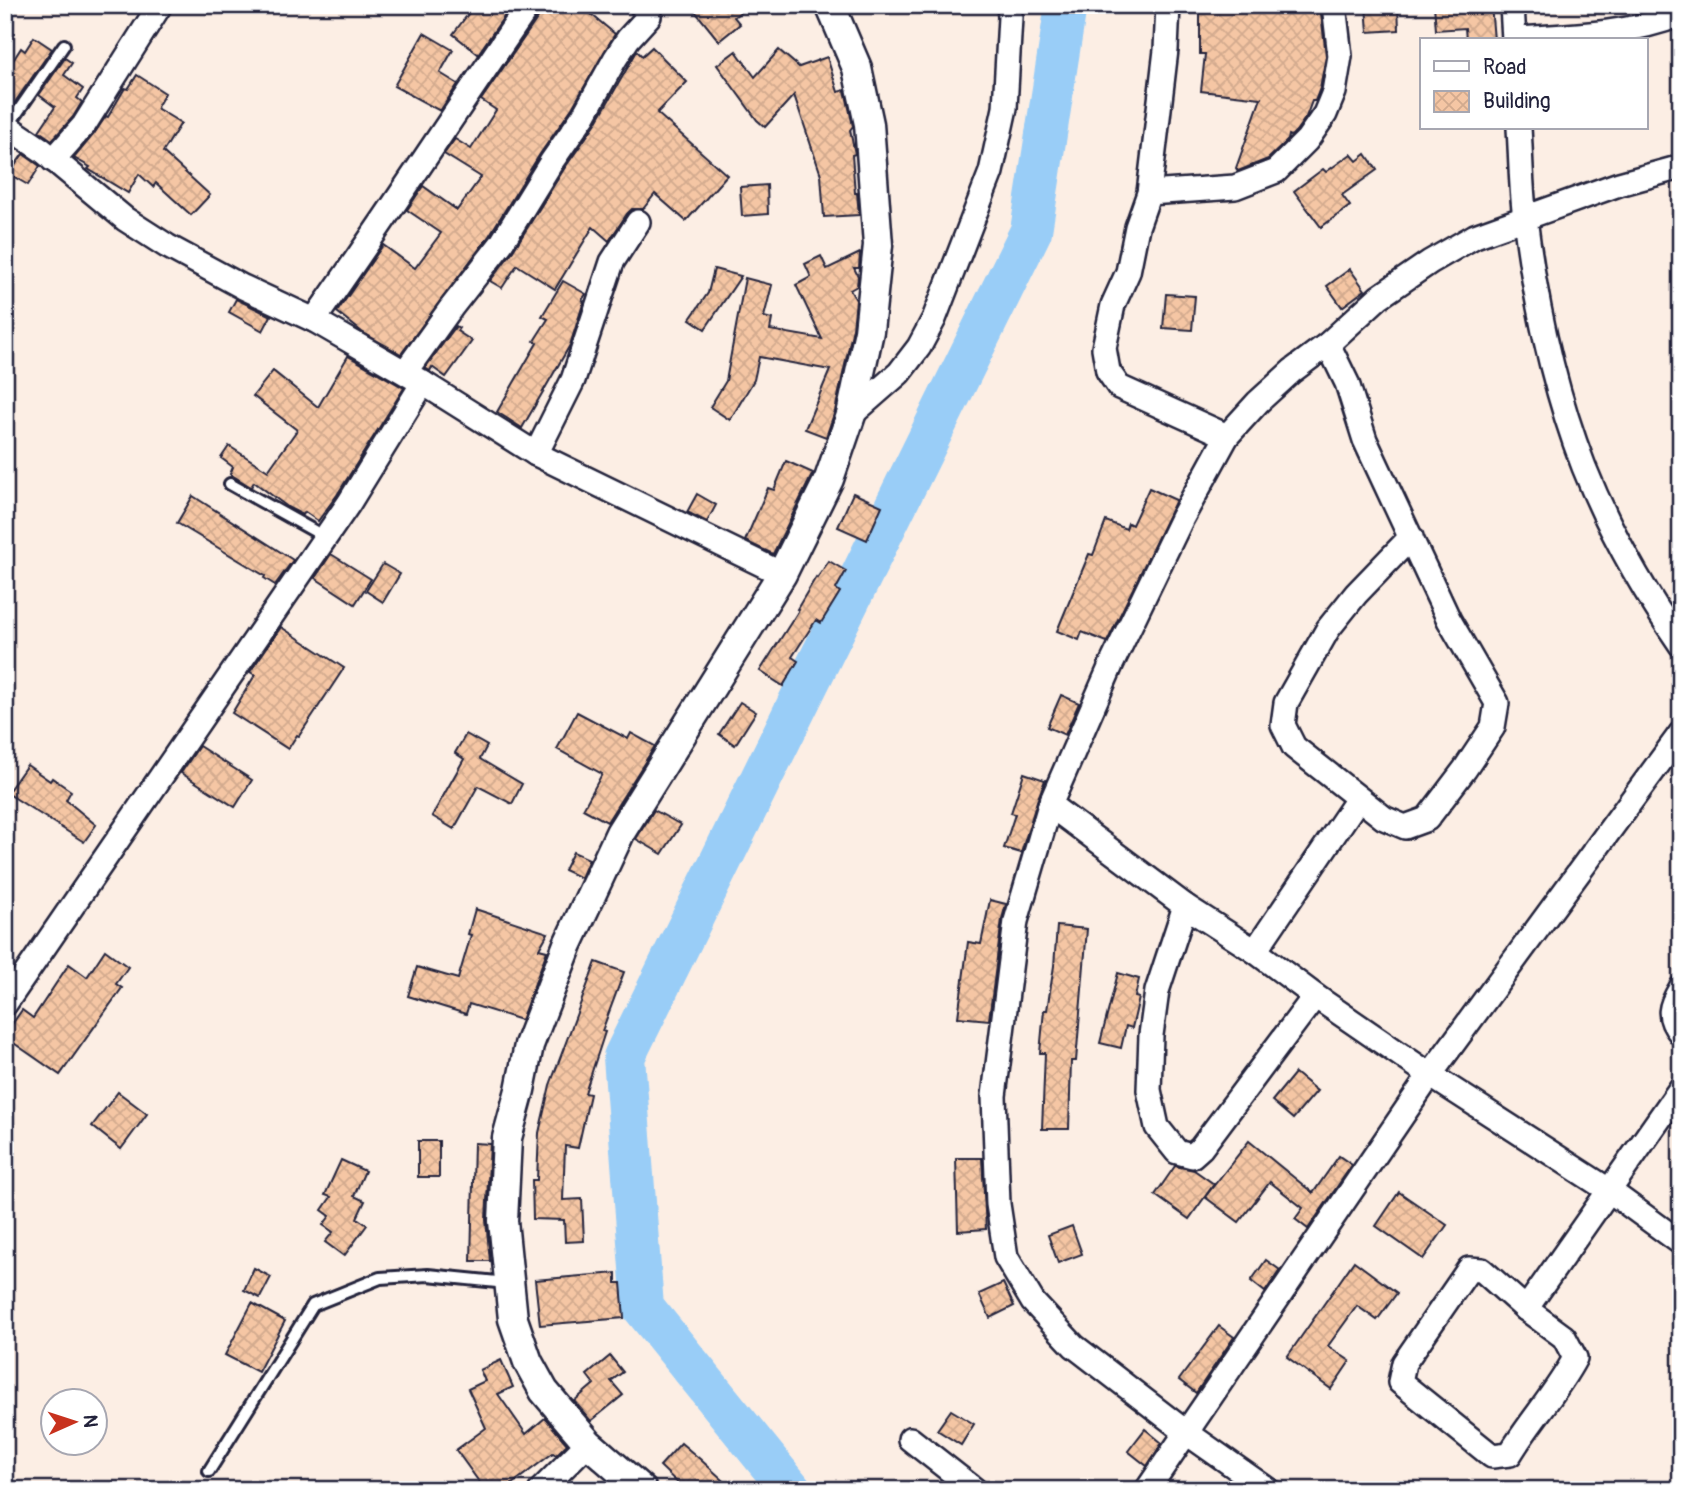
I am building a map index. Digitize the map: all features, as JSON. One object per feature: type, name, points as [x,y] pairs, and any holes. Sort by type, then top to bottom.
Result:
[{"type":"street","points":[[53,160],[84,125],[160,5]]},
{"type":"street","points":[[314,320],[418,172],[529,5]]},
{"type":"street","points":[[5,1004],[349,503],[451,308],[501,244],[584,115],[628,39],[649,16],[648,11],[641,5]]},
{"type":"street","points":[[642,1490],[588,1443],[544,1391],[528,1362],[513,1319],[503,1221],[507,1138],[529,1045],[568,944],[620,833],[782,574],[829,479],[852,415],[869,331],[878,245],[869,124],[857,68],[831,5]]},
{"type":"street","points":[[852,415],[899,373],[919,347],[934,319],[991,172],[1005,108],[1009,5]]},
{"type":"street","points":[[1168,5],[1166,50],[1149,193],[1137,227],[1128,272],[1113,305],[1104,348],[1108,371],[1119,387],[1227,436]]},
{"type":"street","points":[[1149,193],[1235,187],[1276,171],[1307,140],[1325,114],[1334,92],[1340,56],[1334,5]]},
{"type":"street","points":[[1512,5],[1514,38]]},
{"type":"street","points":[[1531,38],[1627,29],[1681,13]]},
{"type":"street","points":[[8,130],[53,160],[125,219],[167,246],[243,287],[314,320],[537,454],[782,574]]},
{"type":"street","points":[[1519,130],[1525,218],[1540,307],[1559,391],[1584,467],[1634,572],[1681,645]]},
{"type":"street","points":[[1268,1490],[1187,1433],[1074,1346],[1032,1302],[1006,1258],[998,1204],[994,1096],[1016,921],[1050,805],[1118,651],[1182,518],[1227,436],[1292,371],[1328,344],[1380,297],[1430,261],[1475,236],[1619,184],[1681,167]]},
{"type":"street","points":[[537,454],[573,380],[612,262],[638,222]]},
{"type":"street","points":[[1328,344],[1347,383],[1365,440],[1411,537],[1449,620],[1497,703],[1493,727],[1427,819],[1405,827],[1384,818],[1294,747],[1283,724],[1286,703],[1328,629],[1356,594],[1411,537]]},
{"type":"street","points":[[1147,1490],[1430,1075],[1681,733]]},
{"type":"street","points":[[1255,951],[1358,799]]},
{"type":"street","points":[[1050,805],[1185,906],[1255,951],[1430,1075],[1609,1191],[1681,1243]]},
{"type":"street","points":[[1185,906],[1157,991],[1151,1035],[1149,1090],[1157,1127],[1177,1152],[1192,1156],[1201,1148],[1315,996]]},
{"type":"street","points":[[1681,988],[1671,1003],[1672,1023],[1681,1034]]},
{"type":"street","points":[[1526,1308],[1681,1088]]},
{"type":"street","points":[[1469,1269],[1482,1270],[1526,1308],[1564,1336],[1575,1358],[1562,1383],[1524,1430],[1510,1454],[1492,1456],[1400,1382],[1404,1363],[1469,1269]]},
{"type":"street","points":[[910,1439],[975,1490]]},
{"type":"street","points":[[541,1490],[588,1443]]},
{"type":"lane","points":[[8,130],[64,45]]},
{"type":"lane","points":[[230,484],[325,537]]},
{"type":"lane","points":[[209,1471],[313,1305],[380,1278],[428,1275],[509,1284]]},
{"type":"building","points":[[475,5],[512,5],[478,54],[453,34]]},
{"type":"building","points":[[543,5],[580,5],[615,34],[572,108],[489,236],[401,354],[362,332],[337,312],[383,245],[415,268],[441,233],[407,210],[423,186],[457,210],[481,177],[444,154],[455,139],[471,149],[496,110],[481,100],[541,13]]},
{"type":"building","points":[[690,5],[750,5],[734,17],[740,24],[719,41]]},
{"type":"building","points":[[1320,5],[1326,56],[1315,101],[1312,101],[1306,117],[1296,131],[1289,135],[1288,140],[1268,159],[1238,171],[1236,168],[1261,98],[1201,91],[1205,54],[1200,54],[1200,7]]},
{"type":"building","points":[[1366,5],[1398,5],[1399,30],[1368,32]]},
{"type":"building","points":[[1434,5],[1491,5],[1494,38],[1466,38],[1465,28],[1436,30]]},
{"type":"building","points":[[424,33],[453,50],[440,73],[458,84],[440,111],[394,86]]},
{"type":"building","points":[[34,37],[52,49],[8,112],[5,111],[5,73],[21,48],[25,51]]},
{"type":"building","points":[[652,47],[687,82],[657,113],[727,175],[686,221],[655,194],[643,209],[632,209],[627,214],[609,241],[593,227],[555,289],[517,265],[502,288],[490,281],[513,251],[596,123],[637,51],[642,56]]},
{"type":"building","points":[[779,50],[799,67],[827,57],[838,92],[845,90],[853,126],[850,130],[855,154],[852,155],[859,215],[824,217],[821,175],[794,95],[765,127],[717,65],[736,51],[755,77]]},
{"type":"building","points":[[65,58],[72,63],[64,75],[83,89],[77,98],[82,102],[73,117],[52,140],[39,131],[55,107],[39,95]]},
{"type":"building","points":[[137,75],[165,93],[158,109],[181,123],[163,152],[210,195],[191,215],[156,183],[153,187],[139,174],[128,193],[74,158],[106,116],[108,117],[125,88],[128,89]]},
{"type":"building","points":[[23,154],[40,166],[28,185],[9,174]]},
{"type":"building","points":[[1351,154],[1357,161],[1366,154],[1377,170],[1342,195],[1350,206],[1321,227],[1294,191],[1323,169],[1326,172]]},
{"type":"building","points":[[767,185],[768,214],[742,216],[740,187]]},
{"type":"building","points":[[860,253],[859,268],[854,268],[858,276],[857,286],[850,290],[856,300],[853,328],[835,411],[826,437],[805,429],[830,370],[759,357],[754,380],[730,420],[710,407],[726,381],[745,278],[772,285],[764,317],[772,319],[770,330],[822,339],[796,285],[811,277],[805,264],[821,256],[827,269]]},
{"type":"building","points":[[714,269],[741,276],[705,329],[690,319],[708,293]]},
{"type":"building","points":[[1350,269],[1365,290],[1342,307],[1327,286]]},
{"type":"building","points":[[563,281],[586,294],[570,345],[522,428],[497,412],[537,343],[534,341],[548,319],[542,316]]},
{"type":"building","points":[[1166,294],[1195,296],[1192,330],[1163,328]]},
{"type":"building","points":[[236,299],[271,316],[263,331],[229,312]]},
{"type":"building","points":[[456,326],[459,328],[457,331],[472,341],[446,377],[432,367],[430,371],[425,368]]},
{"type":"building","points":[[348,356],[404,388],[318,521],[305,512],[303,515],[289,508],[254,482],[251,487],[230,474],[233,467],[221,458],[229,446],[268,471],[297,430],[253,396],[273,371],[318,407]]},
{"type":"building","points":[[786,461],[813,473],[773,554],[745,541],[768,488],[774,490]]},
{"type":"building","points":[[1149,488],[1176,500],[1107,642],[1082,632],[1079,640],[1057,631],[1089,554],[1093,555],[1106,521],[1126,529],[1128,523],[1132,525]]},
{"type":"building","points":[[853,493],[882,506],[867,540],[838,527]]},
{"type":"building","points":[[697,494],[716,505],[707,522],[687,512]]},
{"type":"building","points":[[193,496],[293,560],[275,585],[264,578],[265,576],[177,523]]},
{"type":"building","points":[[331,554],[371,579],[355,604],[315,578]]},
{"type":"building","points":[[829,561],[846,571],[836,589],[840,592],[821,623],[816,620],[792,657],[798,661],[783,686],[760,671],[799,610],[797,609],[816,577]]},
{"type":"building","points":[[383,564],[400,574],[383,602],[366,591]]},
{"type":"building","points":[[281,627],[344,668],[288,749],[232,713],[255,675],[250,672]]},
{"type":"building","points":[[1061,695],[1079,703],[1065,735],[1047,727]]},
{"type":"building","points":[[740,702],[756,712],[735,745],[719,734]]},
{"type":"building","points":[[577,712],[628,739],[631,733],[655,746],[607,822],[583,809],[602,774],[557,749]]},
{"type":"building","points":[[466,734],[487,746],[480,759],[522,784],[512,804],[478,786],[454,829],[432,816],[464,759],[455,753]]},
{"type":"building","points":[[199,746],[252,780],[235,807],[181,773]]},
{"type":"building","points":[[27,765],[71,791],[66,800],[96,825],[84,842],[7,793]]},
{"type":"building","points":[[1024,773],[1045,780],[1021,853],[1004,848],[1015,814],[1011,813]]},
{"type":"building","points":[[654,810],[681,825],[662,854],[636,839]]},
{"type":"building","points":[[573,852],[589,859],[581,878],[564,870]]},
{"type":"building","points":[[990,900],[1006,904],[989,1020],[958,1017],[968,942],[981,944]]},
{"type":"building","points":[[475,909],[548,933],[539,949],[547,951],[521,1020],[469,1004],[466,1014],[408,996],[417,967],[458,979],[471,935],[468,934]]},
{"type":"building","points":[[1057,926],[1087,929],[1076,1061],[1071,1061],[1069,1129],[1042,1129],[1045,1053],[1040,1053],[1044,1010],[1047,1010],[1054,966]]},
{"type":"building","points":[[105,950],[128,967],[116,984],[122,988],[60,1075],[5,1037],[5,1034],[22,1010],[33,1018],[69,964],[87,977]]},
{"type":"building","points":[[596,962],[624,972],[602,1031],[605,1032],[585,1093],[590,1094],[578,1148],[565,1146],[563,1200],[582,1199],[584,1241],[565,1242],[564,1220],[533,1219],[532,1180],[537,1180],[539,1133],[550,1085]]},
{"type":"building","points":[[1118,973],[1139,979],[1135,997],[1139,998],[1132,1028],[1126,1026],[1121,1048],[1100,1043]]},
{"type":"building","points":[[1295,1073],[1317,1091],[1293,1119],[1272,1101]]},
{"type":"building","points":[[118,1092],[147,1114],[121,1149],[92,1126]]},
{"type":"building","points":[[418,1141],[439,1141],[439,1177],[418,1177]]},
{"type":"building","points":[[1249,1141],[1313,1193],[1339,1156],[1352,1165],[1308,1229],[1295,1219],[1303,1208],[1270,1182],[1239,1222],[1205,1197]]},
{"type":"building","points":[[474,1143],[490,1144],[486,1220],[490,1261],[471,1261]]},
{"type":"building","points":[[956,1158],[982,1158],[986,1229],[958,1231]]},
{"type":"building","points":[[341,1160],[365,1171],[354,1196],[365,1201],[357,1218],[367,1225],[344,1256],[325,1242],[333,1232],[323,1225],[330,1216],[322,1210],[331,1197],[325,1195]]},
{"type":"building","points":[[1175,1166],[1194,1170],[1214,1184],[1189,1219],[1155,1195]]},
{"type":"building","points":[[1399,1192],[1447,1225],[1423,1259],[1376,1226]]},
{"type":"building","points":[[1072,1226],[1082,1254],[1058,1263],[1048,1235]]},
{"type":"building","points":[[1266,1260],[1280,1270],[1265,1292],[1251,1281]]},
{"type":"building","points":[[1354,1261],[1397,1293],[1377,1320],[1357,1306],[1328,1346],[1350,1361],[1331,1389],[1287,1357]]},
{"type":"building","points":[[254,1268],[271,1277],[260,1298],[244,1290]]},
{"type":"building","points":[[616,1273],[616,1283],[621,1283],[624,1318],[540,1325],[535,1280]]},
{"type":"building","points":[[1003,1283],[1014,1306],[990,1318],[979,1294]]},
{"type":"building","points":[[252,1303],[285,1321],[258,1372],[225,1355]]},
{"type":"building","points":[[1219,1326],[1234,1337],[1196,1393],[1179,1380]]},
{"type":"building","points":[[610,1356],[623,1372],[611,1381],[623,1395],[591,1421],[574,1401],[594,1384],[587,1375]]},
{"type":"building","points":[[501,1360],[513,1387],[498,1394],[526,1434],[545,1418],[567,1444],[556,1455],[553,1453],[504,1490],[485,1490],[456,1450],[486,1428],[468,1389],[485,1381],[480,1370]]},
{"type":"building","points":[[951,1410],[974,1424],[961,1445],[937,1430]]},
{"type":"building","points":[[1145,1429],[1162,1443],[1147,1466],[1128,1451]]},
{"type":"building","points":[[681,1443],[734,1490],[685,1490],[660,1466]]},
{"type":"waterway","points":[[791,1490],[643,1307],[624,1057],[1031,231],[1066,5]]}]
